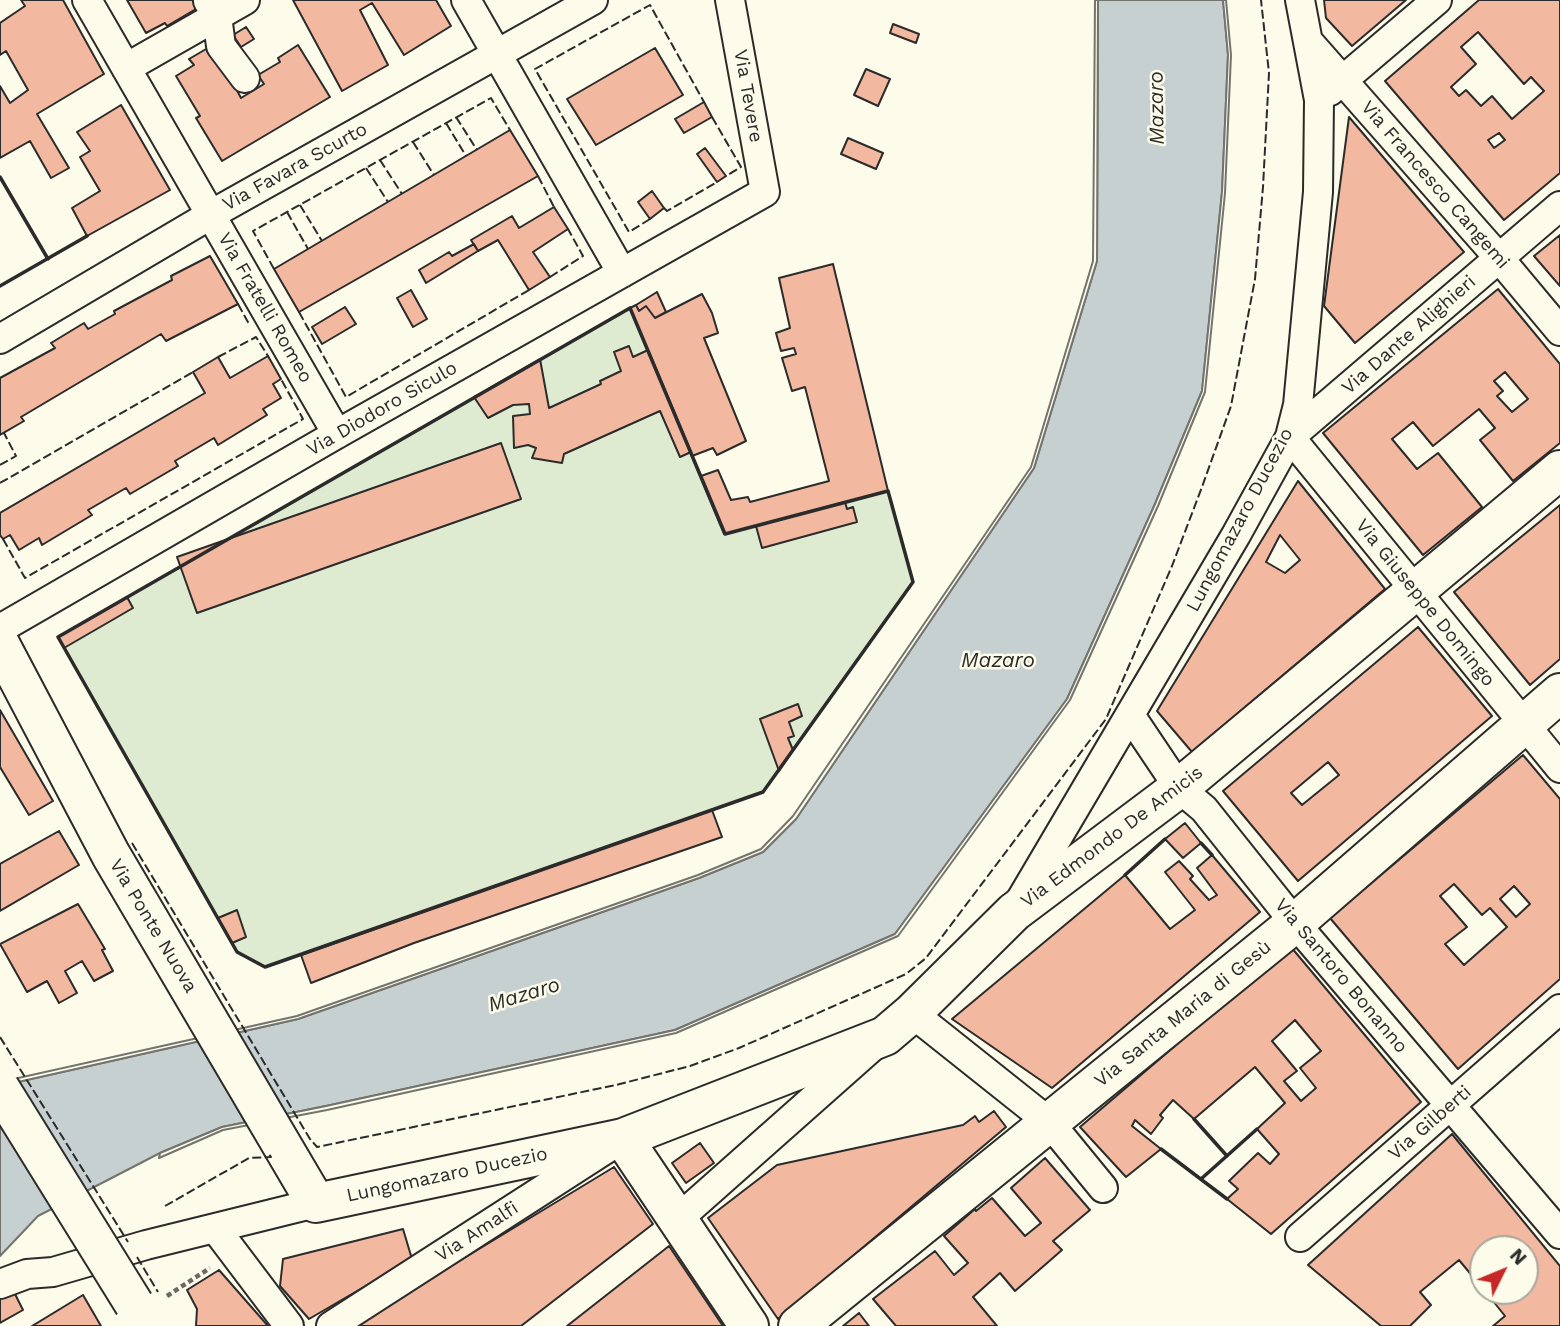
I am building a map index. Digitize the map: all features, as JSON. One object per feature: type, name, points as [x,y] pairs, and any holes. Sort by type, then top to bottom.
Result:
[{"type":"street","name":"Via Fratelli Romeo","points":[[87,0],[337,434]]},
{"type":"street","points":[[127,68],[212,8],[245,0]]},
{"type":"street","points":[[466,0],[622,273]]},
{"type":"street","name":"Via Favara Scurto","points":[[0,339],[212,214],[593,0]]},
{"type":"street","name":"Via Tevere","points":[[730,0],[765,192]]},
{"type":"street","name":"Lungomazaro Ducezio","points":[[1014,912],[1236,535],[1290,437],[1298,405],[1318,192],[1319,100],[1300,0]]},
{"type":"street","points":[[1319,100],[1437,0]]},
{"type":"street","points":[[212,8],[221,46],[245,78]]},
{"type":"street","name":"Via Francesco Cangemi","points":[[1308,41],[1560,331]]},
{"type":"street","name":"Via Diodoro Siculo","points":[[0,629],[337,434],[765,192]]},
{"type":"street","name":"Via Dante Alighieri","points":[[1290,437],[1560,206]]},
{"type":"street","name":"Via Giuseppe Domingo","points":[[1290,437],[1560,768]]},
{"type":"street","name":"Via Edmondo De Amicis","points":[[678,1219],[898,1024],[1014,912],[1179,788],[1560,470]]},
{"type":"street","name":"Via Ponte Nuova","points":[[0,644],[111,855],[316,1203]]},
{"type":"street","name":"Via Santa Maria di Gesù","points":[[798,1326],[1295,923],[1560,692]]},
{"type":"street","name":"Via Santoro Bonanno","points":[[1130,715],[1179,788],[1204,809],[1295,923],[1560,1234]]},
{"type":"street","name":"Via Gilberti","points":[[1300,1237],[1560,1009]]},
{"type":"street","points":[[898,1024],[1049,1122],[1103,1188]]},
{"type":"street","name":"Lungomazaro Ducezio","points":[[0,1284],[27,1274],[53,1272],[316,1203],[623,1138],[898,1024]]},
{"type":"street","points":[[0,1088],[145,1310]]},
{"type":"street","points":[[623,1138],[749,1326]]},
{"type":"street","name":"Via Amalfi","points":[[331,1326],[623,1138]]},
{"type":"street","points":[[215,1228],[289,1326]]},
{"type":"path","points":[[145,1310],[217,1263]]},
{"type":"green space","points":[[630,308],[724,534],[888,491],[913,582],[763,792],[265,967],[237,952],[58,637]]},
{"type":"water","name":"Mazaro","points":[[1098,0],[1223,0],[1228,55],[1222,192],[1202,391],[1155,504],[1067,699],[895,934],[675,1030],[222,1127],[160,1153],[38,1216],[0,1256],[0,1086],[298,1019],[699,878],[763,852],[796,819],[1034,468],[1097,261]]},
{"type":"pier","points":[[1095,0],[1098,0],[1097,261],[1034,468],[796,819],[763,852],[699,878],[298,1019],[0,1086],[0,1082],[297,1016],[698,875],[761,849],[793,816],[1031,467],[1093,261]]},
{"type":"pier","points":[[1223,0],[1226,0],[1231,55],[1225,193],[1205,392],[1158,506],[1070,700],[898,936],[676,1033],[327,1110],[223,1130],[159,1158],[160,1153],[222,1127],[675,1030],[895,934],[1067,699],[1155,504],[1202,391],[1222,192],[1228,55]]},
{"type":"building","points":[[21,0],[63,0],[104,74],[37,114],[69,168],[51,178],[30,141],[0,158],[0,86],[10,103],[28,90],[6,51],[0,55],[0,23],[25,6]]},
{"type":"building","points":[[127,0],[197,0],[201,6],[167,26],[165,23],[146,33]]},
{"type":"building","points":[[293,0],[436,0],[451,26],[404,55],[372,3],[360,10],[388,65],[342,91]]},
{"type":"building","points":[[1324,0],[1406,0],[1352,46],[1326,18]]},
{"type":"building","points":[[1479,0],[1560,0],[1560,173],[1504,220],[1385,81]],"holes":[[[1478,32],[1524,84],[1531,77],[1544,91],[1512,119],[1492,96],[1481,106],[1466,90],[1459,96],[1451,87],[1476,64],[1461,47]],[[1499,133],[1505,140],[1494,148],[1488,140]]]},
{"type":"building","points":[[893,24],[919,34],[916,43],[890,33]]},
{"type":"building","points":[[246,27],[254,39],[241,47],[233,35]]},
{"type":"building","points":[[213,45],[241,98],[264,84],[258,75],[280,62],[278,58],[298,45],[330,97],[222,161],[196,118],[200,116],[176,76],[194,65],[189,59]]},
{"type":"building","points":[[655,48],[683,95],[596,145],[567,99]]},
{"type":"building","points":[[866,69],[890,79],[878,106],[854,95]]},
{"type":"building","points":[[704,102],[712,117],[684,133],[675,119]]},
{"type":"building","points":[[121,105],[170,190],[87,236],[72,208],[100,191],[80,157],[90,151],[77,132]]},
{"type":"building","points":[[1349,117],[1464,252],[1355,343],[1324,306]]},
{"type":"building","points":[[510,130],[538,176],[299,312],[274,269]]},
{"type":"building","points":[[848,138],[883,153],[876,169],[841,154]]},
{"type":"building","points":[[705,148],[726,176],[717,182],[697,154]]},
{"type":"building","points":[[652,191],[664,208],[650,219],[638,202]]},
{"type":"building","points":[[554,207],[568,229],[533,252],[550,277],[529,290],[498,240],[478,251],[471,240],[512,216],[519,228]]},
{"type":"building","points":[[1560,235],[1560,286],[1534,256]]},
{"type":"building","points":[[474,244],[478,251],[426,283],[419,270],[449,252],[452,256]]},
{"type":"building","points":[[210,256],[238,304],[166,341],[161,334],[21,417],[24,421],[0,435],[0,378],[55,348],[51,343],[84,323],[88,329],[115,314],[114,311],[172,280],[171,276]]},
{"type":"building","points":[[833,264],[888,491],[725,534],[701,476],[718,470],[731,500],[748,497],[750,502],[829,481],[805,387],[792,391],[782,358],[796,354],[794,348],[781,351],[776,333],[790,328],[779,278]]},
{"type":"building","points":[[1498,289],[1560,364],[1560,443],[1513,481],[1480,440],[1495,428],[1479,409],[1433,446],[1413,422],[1392,439],[1417,469],[1438,453],[1482,507],[1423,555],[1323,433]],"holes":[[[1505,372],[1528,399],[1512,412],[1497,396],[1503,391],[1494,381]]]},
{"type":"building","points":[[411,290],[427,319],[413,327],[397,298]]},
{"type":"building","points":[[657,292],[666,312],[655,318],[646,306],[639,311],[636,305]]},
{"type":"building","points":[[702,294],[718,333],[704,338],[746,441],[717,455],[713,448],[692,456],[630,308],[636,305],[639,311],[646,306],[655,318]]},
{"type":"building","points":[[345,307],[356,324],[322,344],[312,327]]},
{"type":"building","points":[[629,346],[633,357],[648,350],[691,452],[680,457],[660,411],[564,454],[562,463],[532,458],[536,448],[528,445],[514,448],[513,416],[530,414],[529,404],[513,405],[488,418],[474,397],[540,359],[549,408],[601,384],[600,381],[621,371],[614,352]]},
{"type":"building","points":[[268,356],[281,379],[273,384],[281,398],[263,409],[267,415],[218,445],[214,438],[175,461],[178,466],[130,494],[126,488],[88,510],[92,515],[42,545],[39,538],[19,550],[10,535],[3,539],[0,535],[0,513],[205,393],[193,372],[218,357],[230,378]]},
{"type":"building","points":[[501,443],[521,499],[197,613],[177,557]]},
{"type":"building","points":[[1298,481],[1385,589],[1192,752],[1157,711]],"holes":[[[1280,535],[1300,560],[1285,573],[1266,562]]]},
{"type":"building","points":[[845,502],[847,509],[853,507],[857,522],[762,548],[756,526]]},
{"type":"building","points":[[1560,505],[1560,659],[1530,685],[1454,592]]},
{"type":"building","points":[[127,597],[133,608],[64,648],[58,637]]},
{"type":"building","points":[[1418,627],[1492,716],[1298,881],[1223,791]],"holes":[[[1328,762],[1339,775],[1302,805],[1291,793]]]},
{"type":"building","points":[[798,704],[802,716],[789,722],[794,736],[788,738],[793,750],[779,771],[760,719]]},
{"type":"building","points":[[0,710],[53,801],[29,815],[0,767]]},
{"type":"building","points":[[1523,755],[1560,799],[1560,979],[1458,1069],[1330,918]],"holes":[[[1454,884],[1482,915],[1490,908],[1507,927],[1464,965],[1445,944],[1467,927],[1440,896]],[[1514,886],[1530,904],[1516,917],[1500,899]]]},
{"type":"building","points":[[712,810],[722,837],[414,943],[311,983],[301,955]]},
{"type":"building","points":[[1185,823],[1201,843],[1183,858],[1165,839]]},
{"type":"building","points":[[59,831],[79,865],[0,911],[0,864]]},
{"type":"building","points":[[1212,855],[1260,912],[1052,1088],[952,1019],[1125,875],[1170,929],[1195,910],[1165,872],[1179,861],[1193,876],[1190,879],[1209,900],[1217,895],[1197,868]]},
{"type":"building","points":[[78,904],[105,949],[102,950],[113,971],[94,981],[82,961],[65,971],[77,993],[59,1003],[47,981],[27,992],[0,944]]},
{"type":"building","points":[[237,910],[246,937],[232,943],[218,918]]},
{"type":"building","points":[[1291,947],[1421,1102],[1271,1234],[1227,1199],[1238,1189],[1229,1181],[1258,1153],[1270,1164],[1279,1154],[1257,1129],[1285,1103],[1255,1067],[1194,1119],[1173,1100],[1160,1115],[1163,1118],[1151,1134],[1135,1120],[1132,1126],[1161,1149],[1126,1177],[1080,1127]],"holes":[[[1295,1020],[1321,1051],[1300,1068],[1316,1088],[1301,1101],[1284,1081],[1297,1071],[1272,1041]]]},
{"type":"building","points":[[994,1111],[1006,1127],[778,1319],[708,1218],[777,1165],[963,1125],[975,1116],[979,1122]]},
{"type":"building","points":[[1452,1134],[1535,1235],[1469,1235],[1469,1272],[1459,1260],[1420,1292],[1431,1305],[1410,1326],[1381,1326],[1308,1265]]},
{"type":"building","points":[[700,1143],[714,1163],[686,1183],[672,1163]]},
{"type":"building","points":[[1045,1158],[1090,1210],[1053,1241],[1062,1250],[1015,1291],[1000,1273],[973,1297],[997,1326],[896,1326],[873,1299],[935,1251],[954,1275],[968,1263],[944,1236],[975,1209],[976,1211],[992,1198],[1025,1236],[1041,1223],[1011,1188]]},
{"type":"building","points":[[614,1167],[653,1224],[521,1326],[352,1326]]},
{"type":"building","points":[[403,1229],[412,1259],[309,1319],[280,1286],[283,1259]]},
{"type":"building","points":[[1539,1240],[1560,1266],[1560,1326],[1493,1326],[1505,1316],[1496,1305],[1539,1305]]},
{"type":"building","points":[[669,1246],[723,1326],[567,1326]]},
{"type":"building","points":[[219,1270],[268,1326],[196,1326],[197,1309],[187,1290]]},
{"type":"building","points":[[13,1290],[23,1310],[0,1323],[0,1297]]},
{"type":"building","points":[[83,1295],[101,1326],[32,1326]]},
{"type":"building","points":[[859,1313],[869,1326],[843,1326]]},
{"type":"fence","points":[[132,843],[317,1147],[616,1085],[690,1066],[739,1048],[906,974],[926,958],[1106,719],[1172,566],[1202,487],[1231,406],[1255,279],[1269,73],[1261,0]]},
{"type":"fence","points":[[650,219],[629,232],[535,69],[650,5],[704,102]]},
{"type":"fence","points":[[274,269],[253,231],[491,98],[510,130]]},
{"type":"fence","points":[[456,117],[477,150]]},
{"type":"fence","points":[[712,117],[741,167],[726,176]]},
{"type":"fence","points":[[446,123],[466,156]]},
{"type":"fence","points":[[413,142],[434,175]]},
{"type":"fence","points":[[380,160],[402,194]]},
{"type":"fence","points":[[366,168],[388,202]]},
{"type":"fence","points":[[538,176],[554,207]]},
{"type":"fence","points":[[664,208],[667,211],[717,182]]},
{"type":"fence","points":[[300,205],[322,241]]},
{"type":"fence","points":[[287,212],[308,249]]},
{"type":"fence","points":[[550,277],[583,256],[568,229]]},
{"type":"fence","points":[[299,312],[346,397],[529,290]]},
{"type":"fence","points":[[238,304],[249,324]]},
{"type":"fence","points":[[218,357],[256,337],[268,356]]},
{"type":"fence","points":[[0,483],[193,372]]},
{"type":"fence","points":[[3,539],[25,578],[303,419],[281,379]]},
{"type":"fence","points":[[0,465],[16,456],[4,433]]},
{"type":"fence","points":[[0,1037],[128,1242]]},
{"type":"fence","points":[[165,1206],[249,1158],[271,1157],[269,1154]]},
{"type":"fence","points":[[137,1257],[158,1292]]},
{"type":"wall","points":[[0,177],[48,259]]},
{"type":"wall","points":[[0,286],[87,236]]},
{"type":"wall","points":[[630,308],[725,534],[888,491],[913,582],[763,792],[265,967],[237,952],[58,637],[630,308]]},
{"type":"wall","points":[[1125,875],[1165,839]]},
{"type":"wall","points":[[1201,843],[1212,855]]},
{"type":"wall","points":[[1194,1119],[1227,1156]]},
{"type":"wall","points":[[1201,1179],[1257,1129]]},
{"type":"wall","points":[[1161,1149],[1227,1199]]}]
